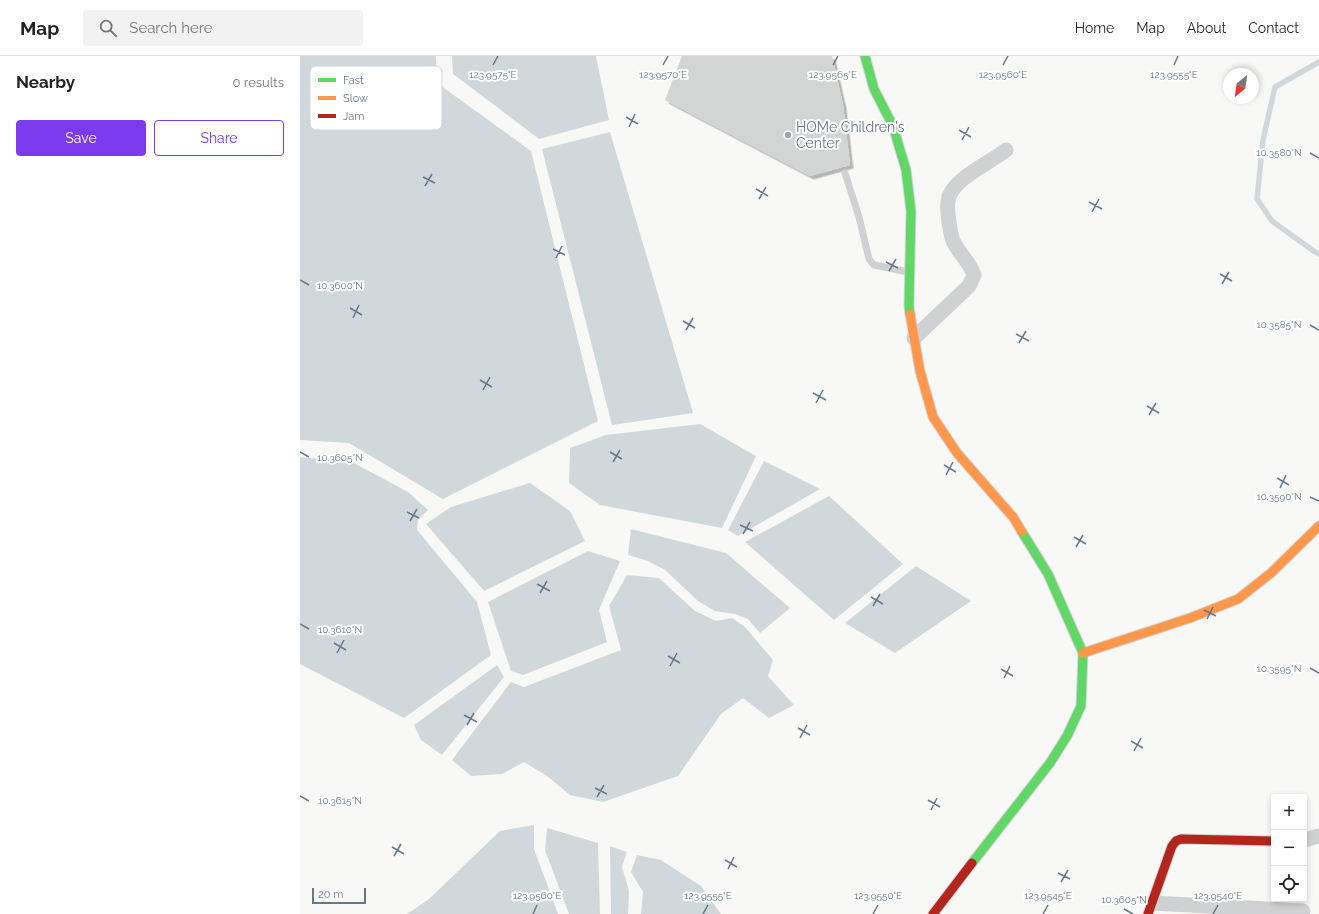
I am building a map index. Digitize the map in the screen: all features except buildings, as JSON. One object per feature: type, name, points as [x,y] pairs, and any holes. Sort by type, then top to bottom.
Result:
[{"type":"street","points":[[865,56],[874,89],[893,126],[906,170],[911,211],[909,306],[920,371],[933,417],[957,453],[1013,517],[1048,574],[1083,654],[1081,706],[1067,736],[1050,763],[933,914]]},
{"type":"street","points":[[914,338],[969,286],[974,275],[972,268],[954,242],[949,223],[947,201],[955,186],[967,175],[996,158],[1006,150]]},
{"type":"street","points":[[1083,654],[1190,618],[1238,599],[1271,573],[1319,526]]},
{"type":"street","points":[[1307,839],[1319,836]]},
{"type":"street","points":[[1271,841],[1181,839],[1176,841],[1172,846],[1150,909],[1303,908]]},
{"type":"lane","points":[[845,173],[859,216],[869,259],[874,265],[910,272]]},
{"type":"shaded area","points":[[300,56],[436,56],[436,66],[310,66],[310,130],[442,130],[442,87],[531,151],[598,421],[443,499],[349,443],[300,440]]},
{"type":"shaded area","points":[[452,56],[596,56],[609,120],[539,139],[453,74]]},
{"type":"shaded area","points":[[610,132],[693,413],[612,425],[542,149]]},
{"type":"shaded area","points":[[700,424],[756,456],[722,528],[600,505],[569,483],[570,448],[606,435]]},
{"type":"shaded area","points":[[300,457],[352,462],[408,492],[428,510],[418,520],[417,530],[477,602],[491,655],[404,718],[300,664]]},
{"type":"shaded area","points":[[764,461],[820,489],[738,536],[728,530]]},
{"type":"shaded area","points":[[530,483],[570,511],[585,541],[484,591],[426,524],[451,507]]},
{"type":"shaded area","points":[[829,496],[903,564],[834,620],[745,542]]},
{"type":"shaded area","points":[[631,529],[726,553],[790,608],[760,633],[748,619],[735,614],[715,611],[698,601],[665,570],[648,561],[628,555]]},
{"type":"shaded area","points":[[588,551],[620,561],[599,610],[607,642],[523,675],[511,671],[488,602]]},
{"type":"shaded area","points":[[916,566],[971,601],[895,653],[845,623]]},
{"type":"shaded area","points":[[627,575],[659,578],[695,611],[716,621],[732,618],[745,627],[773,660],[768,676],[794,705],[769,718],[743,698],[721,714],[678,776],[603,802],[570,795],[547,776],[524,762],[502,774],[471,776],[452,760],[511,682],[524,687],[621,650],[609,606]]},
{"type":"shaded area","points":[[497,665],[504,677],[442,755],[421,740],[414,725]]},
{"type":"shaded area","points":[[534,825],[534,849],[558,914],[407,914],[429,899],[500,831]]},
{"type":"shaded area","points":[[547,828],[598,843],[600,914],[569,914],[545,850]]},
{"type":"shaded area","points":[[610,846],[627,852],[622,867],[629,891],[628,914],[611,914]]},
{"type":"shaded area","points":[[637,855],[661,860],[701,886],[721,914],[641,914],[643,892],[631,872]]},
{"type":"waterway","points":[[1319,62],[1275,87],[1263,140],[1257,199],[1272,221],[1319,254]]},
{"type":"traffic: fast","points":[[865,56],[874,89],[893,126],[906,170],[911,211],[910,314]]},
{"type":"traffic: fast","points":[[972,863],[1050,763],[1067,736],[1081,706],[1083,653],[1048,574],[1022,532]]},
{"type":"traffic: slow","points":[[910,314],[920,371],[933,417],[957,453],[1013,517],[1022,532]]},
{"type":"traffic: slow","points":[[1083,653],[1190,618],[1238,599],[1271,573],[1319,526]]},
{"type":"traffic: jam","points":[[1148,914],[1172,846],[1176,841],[1181,839],[1271,841]]},
{"type":"traffic: jam","points":[[933,914],[972,863]]},
{"type":"place","name":"HOMe Children's Center","points":[[788,135]]}]
